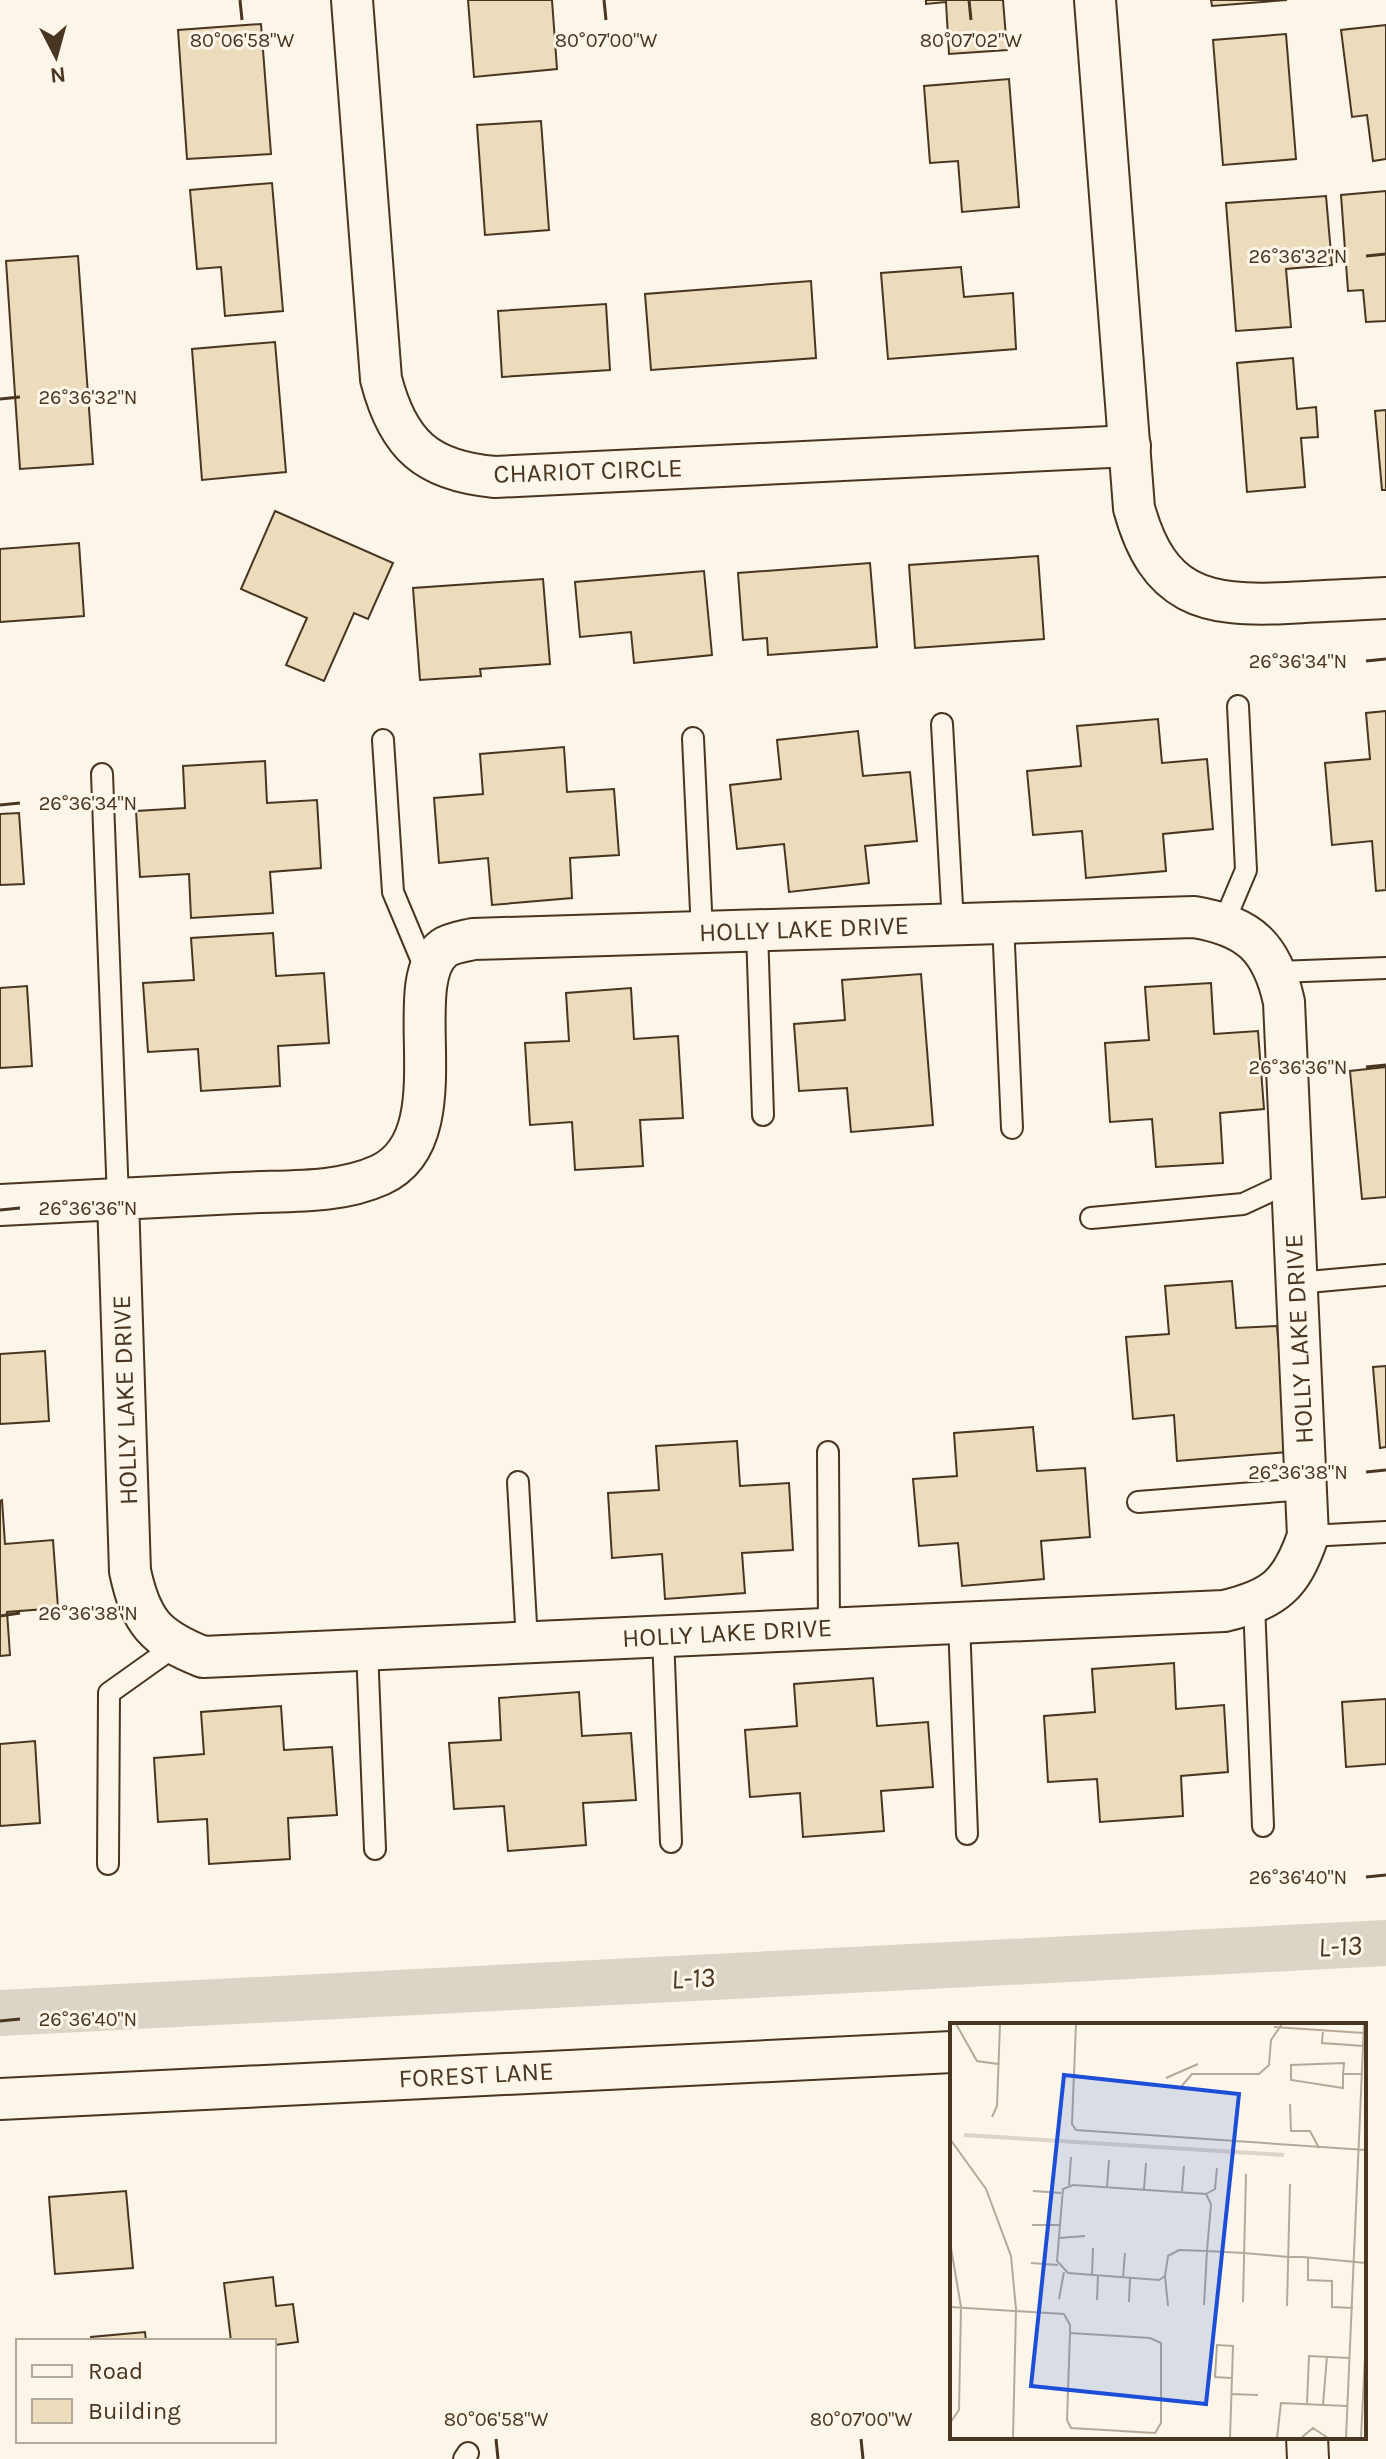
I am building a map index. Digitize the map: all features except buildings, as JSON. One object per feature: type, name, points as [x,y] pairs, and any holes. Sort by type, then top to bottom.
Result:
[{"type":"street","name":"CHARIOT CIRCLE","points":[[352,0],[381,379],[389,411],[407,440],[433,461],[464,474],[495,477],[1130,446]]},
{"type":"street","points":[[1095,0],[1134,508],[1143,540],[1161,568],[1187,589],[1218,602],[1249,605],[1386,598]]},
{"type":"street","name":"HOLLY LAKE DRIVE","points":[[118,1199],[130,1571],[137,1601],[152,1626],[175,1646],[203,1657],[1224,1611],[1254,1604],[1280,1588],[1298,1565],[1308,1536],[1284,1002],[1277,972],[1251,936],[1224,922],[1194,917],[473,939],[444,948],[427,973]]},
{"type":"street","points":[[0,1205],[338,1188],[382,1174],[404,1155],[419,1128],[424,1098],[427,973]]},
{"type":"street","name":"FOREST LANE","points":[[0,2099],[950,2052]]},
{"type":"street","points":[[1307,2439],[1308,2459]]},
{"type":"lane","points":[[1224,922],[1246,870],[1238,706]]},
{"type":"lane","points":[[942,724],[953,924]]},
{"type":"lane","points":[[693,738],[702,932]]},
{"type":"lane","points":[[383,740],[393,892],[427,973]]},
{"type":"lane","points":[[102,774],[118,1199]]},
{"type":"lane","points":[[1003,922],[1012,1128]]},
{"type":"lane","points":[[757,930],[763,1115]]},
{"type":"lane","points":[[1277,972],[1386,968]]},
{"type":"lane","points":[[1091,1218],[1243,1204],[1292,1181]]},
{"type":"lane","points":[[1297,1283],[1386,1275]]},
{"type":"lane","points":[[828,1452],[829,1628]]},
{"type":"lane","points":[[518,1482],[527,1642]]},
{"type":"lane","points":[[1138,1502],[1306,1489]]},
{"type":"lane","points":[[1308,1536],[1386,1532]]},
{"type":"lane","points":[[1254,1604],[1263,1826]]},
{"type":"lane","points":[[959,1622],[967,1834]]},
{"type":"lane","points":[[663,1636],[671,1842]]},
{"type":"lane","points":[[108,1864],[109,1693],[175,1646]]},
{"type":"lane","points":[[367,1649],[375,1849]]},
{"type":"waterway","name":"L-13","points":[[0,2013],[1386,1943]]}]
